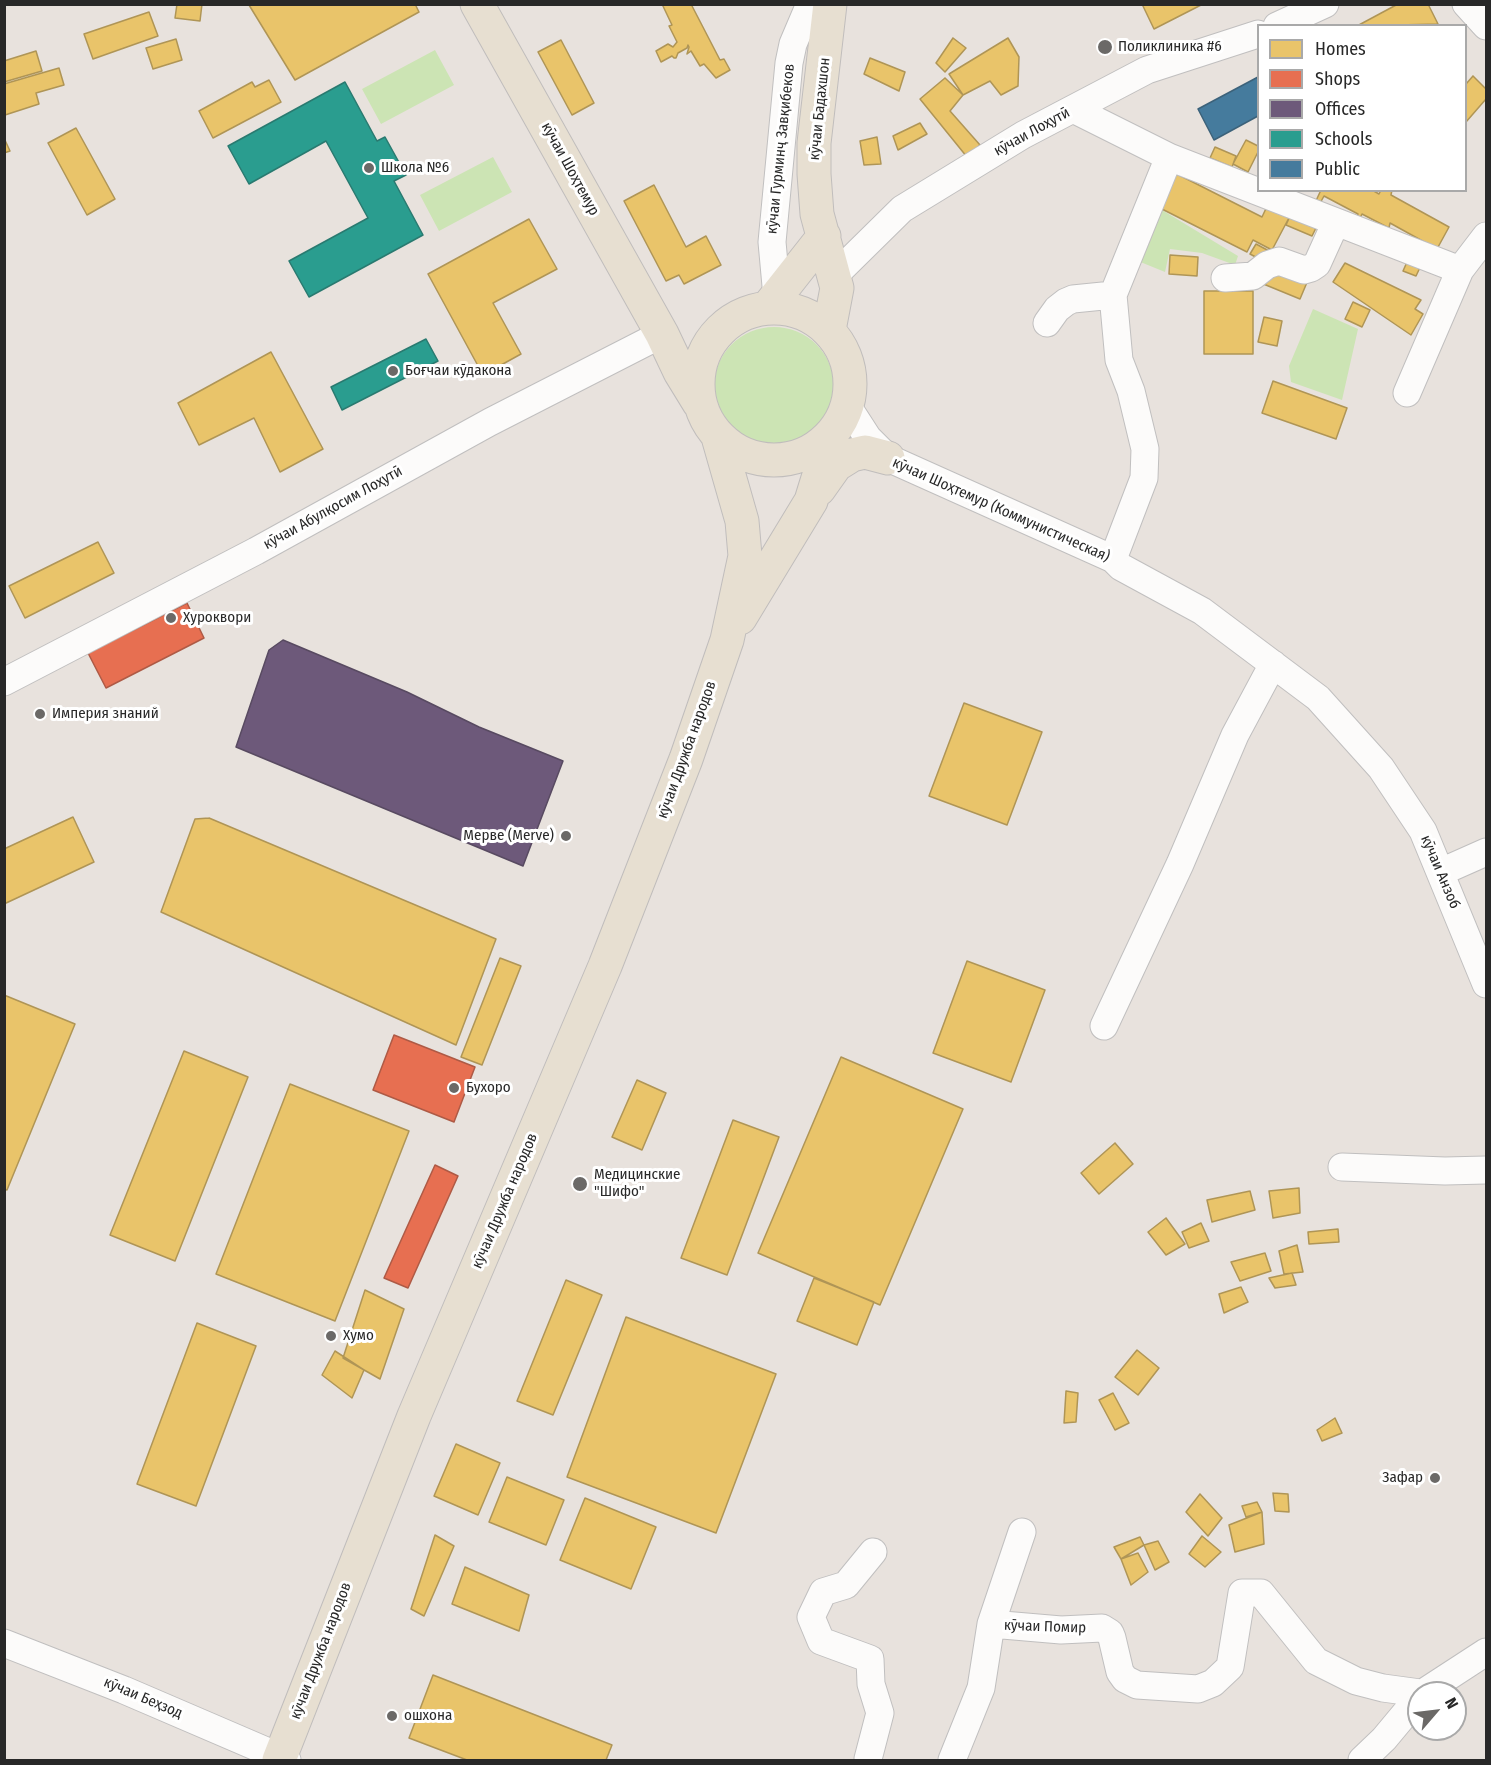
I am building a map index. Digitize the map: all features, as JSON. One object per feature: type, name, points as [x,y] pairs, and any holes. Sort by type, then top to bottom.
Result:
[{"type":"main road","name":"кӯчаи Шоҳтемур","points":[[477,4],[700,405]]},
{"type":"main road","name":"кӯчаи Бадахшон","points":[[829,330],[837,288],[821,225],[814,174],[814,143],[830,4]]},
{"type":"main road","points":[[727,640],[745,556],[742,521],[718,437],[700,405],[697,383],[701,360],[710,340],[726,324],[746,312],[773,302],[821,225]]},
{"type":"main road","points":[[773,302],[801,312],[829,330],[842,346],[849,366],[851,386],[848,407],[831,436],[811,501]]},
{"type":"main road","points":[[662,334],[726,324]]},
{"type":"main road","points":[[718,437],[744,455],[775,461],[806,454],[831,436]]},
{"type":"main road","points":[[727,640],[811,501],[836,465],[852,455],[865,452],[888,459]]},
{"type":"main road","name":"кӯчаи Дружба народов","points":[[282,1759],[414,1416],[605,966],[686,759],[727,640]]},
{"type":"street","name":"кӯчаи Гурминҷ Завқибеков","points":[[773,302],[772,242],[789,63],[793,44],[810,4]]},
{"type":"street","points":[[1281,24],[1325,4]]},
{"type":"street","points":[[1466,4],[1486,26]]},
{"type":"street","name":"кӯчаи Лоҳутӣ","points":[[834,276],[902,209],[1023,135],[1147,70],[1257,34]]},
{"type":"street","points":[[1073,109],[1169,157],[1257,191]]},
{"type":"street","points":[[1113,559],[1144,478],[1144,449],[1131,391],[1119,360],[1113,295],[1169,157]]},
{"type":"street","points":[[1259,192],[1460,270]]},
{"type":"street","points":[[1225,278],[1253,276],[1267,265],[1279,261],[1304,270],[1311,268],[1317,264],[1336,222]]},
{"type":"street","points":[[1407,393],[1460,270],[1486,236]]},
{"type":"street","points":[[1047,323],[1057,309],[1073,299],[1113,295]]},
{"type":"street","name":"кӯчаи Абулқосим Лоҳутӣ","points":[[4,682],[256,551],[490,422],[662,334]]},
{"type":"street","name":"кӯчаи Шоҳтемур (Коммунистическая)","points":[[848,407],[868,438],[888,459],[1113,559],[1121,567],[1202,610],[1318,698]]},
{"type":"street","points":[[1104,1026],[1180,864],[1235,735],[1273,664]]},
{"type":"street","name":"кӯчаи Анзоб","points":[[1318,698],[1381,768],[1423,831],[1486,984]]},
{"type":"street","points":[[1441,872],[1486,852]]},
{"type":"street","points":[[1342,1167],[1445,1171],[1486,1170]]},
{"type":"street","points":[[991,1624],[1022,1532]]},
{"type":"street","points":[[870,1760],[879,1713],[871,1684],[870,1659],[821,1641],[811,1617],[823,1592],[846,1585],[873,1552]]},
{"type":"street","name":"кӯчаи Помир","points":[[952,1761],[981,1688],[991,1624],[1061,1630],[1102,1628],[1110,1633],[1120,1672],[1125,1679],[1137,1685],[1198,1689],[1213,1683],[1230,1667],[1242,1593],[1261,1593],[1316,1661],[1356,1681],[1407,1692]]},
{"type":"street","name":"кӯчаи Беҳзод","points":[[4,1643],[124,1689],[282,1759]]},
{"type":"street","points":[[1440,1681],[1486,1652]]},
{"type":"street","points":[[1362,1761],[1384,1739],[1407,1710]]},
{"type":"green space","points":[[435,50],[454,85],[381,124],[362,89]]},
{"type":"green space","points":[[493,157],[512,192],[439,231],[420,195]]},
{"type":"green space","points":[[1157,207],[1238,256],[1235,265],[1202,253],[1170,249],[1165,272],[1138,261]]},
{"type":"green space","points":[[1313,309],[1358,329],[1342,400],[1291,382],[1289,366]]},
{"type":"green space","points":[[774,327],[797,332],[816,345],[829,364],[834,387],[829,410],[816,429],[797,442],[774,447],[751,442],[732,429],[719,410],[714,387],[719,364],[732,345],[751,332]]},
{"type":"building: Homes","points":[[177,4],[202,4],[200,21],[175,18]]},
{"type":"building: Homes","points":[[415,4],[419,12],[295,80],[249,5]]},
{"type":"building: Homes","points":[[662,4],[691,4],[720,60],[724,59],[730,70],[716,78],[704,64],[700,66],[691,51],[687,54],[688,45],[678,53],[676,58],[672,56],[661,62],[656,51],[668,44],[673,47],[677,42]]},
{"type":"building: Homes","points":[[1142,4],[1203,4],[1154,29]]},
{"type":"building: Homes","points":[[1398,4],[1428,4],[1438,24],[1361,24]]},
{"type":"building: Homes","points":[[149,12],[158,36],[93,59],[84,34]]},
{"type":"building: Homes","points":[[953,38],[966,48],[945,72],[936,63]]},
{"type":"building: Homes","points":[[1008,38],[1019,57],[1018,86],[1001,95],[990,81],[963,95],[949,74]]},
{"type":"building: Homes","points":[[176,39],[182,60],[153,69],[146,48]]},
{"type":"building: Homes","points":[[561,40],[594,103],[572,115],[538,52]]},
{"type":"building: Homes","points":[[36,51],[42,71],[4,82],[4,61]]},
{"type":"building: Homes","points":[[870,58],[905,72],[899,91],[864,74]]},
{"type":"building: Homes","points":[[59,68],[64,85],[36,93],[39,104],[5,115],[4,84]]},
{"type":"building: Homes","points":[[1473,76],[1486,89],[1486,99],[1467,121],[1467,83]]},
{"type":"building: Homes","points":[[945,78],[963,95],[950,111],[980,145],[967,157],[920,99]]},
{"type":"building: Homes","points":[[269,80],[281,102],[213,138],[199,111],[252,82],[255,87]]},
{"type":"building: Homes","points":[[920,123],[927,134],[898,150],[893,136]]},
{"type":"building: Homes","points":[[76,128],[115,199],[87,215],[48,143]]},
{"type":"building: Homes","points":[[877,137],[881,164],[864,165],[860,141]]},
{"type":"building: Homes","points":[[4,138],[10,151],[4,153]]},
{"type":"building: Homes","points":[[1246,140],[1257,146],[1257,154],[1248,172],[1233,164]]},
{"type":"building: Homes","points":[[1215,147],[1236,156],[1232,167],[1210,158]]},
{"type":"building: Homes","points":[[1169,170],[1262,217],[1269,202],[1291,214],[1272,250],[1253,240],[1247,252],[1152,204]]},
{"type":"building: Homes","points":[[654,185],[686,247],[706,236],[721,265],[684,284],[679,275],[666,281],[624,201]]},
{"type":"building: Homes","points":[[1320,192],[1376,192],[1379,194],[1380,192],[1392,192],[1391,195],[1449,227],[1437,249],[1390,223],[1389,228],[1362,214],[1357,224],[1354,223],[1358,214],[1324,196],[1318,207],[1314,205]]},
{"type":"building: Homes","points":[[1291,214],[1317,226],[1312,236],[1286,225]]},
{"type":"building: Homes","points":[[529,219],[557,269],[493,303],[521,354],[483,375],[428,274]]},
{"type":"building: Homes","points":[[1256,244],[1271,252],[1265,262],[1250,254]]},
{"type":"building: Homes","points":[[1411,253],[1424,259],[1416,276],[1403,271]]},
{"type":"building: Homes","points":[[1170,255],[1198,257],[1197,276],[1169,274]]},
{"type":"building: Homes","points":[[1345,263],[1421,300],[1415,309],[1423,314],[1411,335],[1333,282]]},
{"type":"building: Homes","points":[[1275,266],[1308,280],[1300,299],[1261,283]]},
{"type":"building: Homes","points":[[1204,291],[1253,291],[1253,354],[1204,354]]},
{"type":"building: Homes","points":[[1353,302],[1370,310],[1362,327],[1345,319]]},
{"type":"building: Homes","points":[[1264,317],[1282,321],[1277,346],[1258,342]]},
{"type":"building: Homes","points":[[271,352],[323,449],[280,472],[254,418],[199,445],[178,403]]},
{"type":"building: Homes","points":[[1273,381],[1347,408],[1336,439],[1262,413]]},
{"type":"building: Homes","points":[[98,542],[114,573],[25,618],[9,586]]},
{"type":"building: Homes","points":[[964,703],[1042,732],[1007,825],[929,796]]},
{"type":"building: Homes","points":[[73,817],[94,862],[4,904],[4,849]]},
{"type":"building: Homes","points":[[209,818],[496,939],[456,1045],[161,912],[195,819]]},
{"type":"building: Homes","points":[[500,958],[521,966],[482,1065],[461,1057]]},
{"type":"building: Homes","points":[[967,961],[1045,990],[1011,1082],[933,1053]]},
{"type":"building: Homes","points":[[4,995],[75,1024],[7,1190],[4,1189]]},
{"type":"building: Homes","points":[[184,1051],[248,1077],[175,1261],[110,1235]]},
{"type":"building: Homes","points":[[841,1057],[963,1109],[880,1305],[758,1253]]},
{"type":"building: Homes","points":[[637,1080],[666,1093],[642,1150],[612,1137]]},
{"type":"building: Homes","points":[[290,1084],[409,1131],[335,1321],[216,1274]]},
{"type":"building: Homes","points":[[733,1120],[779,1137],[727,1275],[681,1258]]},
{"type":"building: Homes","points":[[1115,1143],[1133,1164],[1099,1194],[1081,1173]]},
{"type":"building: Homes","points":[[1299,1188],[1300,1213],[1273,1218],[1269,1191]]},
{"type":"building: Homes","points":[[1250,1191],[1255,1210],[1212,1222],[1207,1200]]},
{"type":"building: Homes","points":[[1166,1218],[1185,1244],[1166,1255],[1148,1232]]},
{"type":"building: Homes","points":[[1201,1223],[1209,1241],[1189,1248],[1182,1232]]},
{"type":"building: Homes","points":[[1338,1229],[1339,1242],[1309,1244],[1308,1232]]},
{"type":"building: Homes","points":[[1297,1245],[1303,1272],[1284,1274],[1279,1251]]},
{"type":"building: Homes","points":[[1265,1253],[1271,1271],[1240,1281],[1231,1262]]},
{"type":"building: Homes","points":[[1292,1273],[1296,1285],[1275,1288],[1269,1278]]},
{"type":"building: Homes","points":[[814,1278],[874,1302],[857,1345],[797,1321]]},
{"type":"building: Homes","points":[[566,1280],[602,1295],[553,1415],[517,1401]]},
{"type":"building: Homes","points":[[1241,1287],[1248,1302],[1224,1313],[1219,1294]]},
{"type":"building: Homes","points":[[365,1290],[404,1309],[380,1379],[343,1358]]},
{"type":"building: Homes","points":[[626,1317],[776,1374],[716,1533],[567,1477]]},
{"type":"building: Homes","points":[[197,1323],[256,1346],[196,1506],[137,1484]]},
{"type":"building: Homes","points":[[1137,1350],[1159,1368],[1138,1395],[1115,1377]]},
{"type":"building: Homes","points":[[335,1351],[364,1370],[352,1398],[322,1375]]},
{"type":"building: Homes","points":[[1066,1391],[1078,1393],[1076,1422],[1064,1423]]},
{"type":"building: Homes","points":[[1113,1393],[1129,1423],[1115,1430],[1099,1400]]},
{"type":"building: Homes","points":[[1335,1418],[1342,1433],[1322,1441],[1317,1430]]},
{"type":"building: Homes","points":[[456,1444],[500,1463],[478,1515],[434,1496]]},
{"type":"building: Homes","points":[[507,1477],[564,1500],[546,1545],[489,1522]]},
{"type":"building: Homes","points":[[1273,1493],[1288,1494],[1289,1512],[1275,1511]]},
{"type":"building: Homes","points":[[1200,1494],[1222,1518],[1208,1536],[1186,1512]]},
{"type":"building: Homes","points":[[585,1498],[656,1527],[631,1589],[560,1560]]},
{"type":"building: Homes","points":[[1257,1502],[1262,1512],[1246,1517],[1242,1506]]},
{"type":"building: Homes","points":[[1262,1512],[1264,1544],[1235,1552],[1229,1525]]},
{"type":"building: Homes","points":[[435,1535],[454,1546],[424,1616],[411,1609]]},
{"type":"building: Homes","points":[[1202,1536],[1221,1552],[1205,1567],[1189,1554]]},
{"type":"building: Homes","points":[[1140,1537],[1144,1545],[1121,1559],[1114,1547]]},
{"type":"building: Homes","points":[[1158,1541],[1169,1562],[1155,1570],[1144,1545]]},
{"type":"building: Homes","points":[[1138,1553],[1148,1572],[1131,1585],[1121,1559]]},
{"type":"building: Homes","points":[[465,1567],[529,1595],[519,1631],[452,1604]]},
{"type":"building: Homes","points":[[433,1675],[612,1745],[606,1760],[467,1760],[409,1738]]},
{"type":"building: Shops","points":[[187,603],[204,638],[106,688],[88,653]]},
{"type":"building: Shops","points":[[394,1035],[475,1067],[454,1122],[373,1090]]},
{"type":"building: Shops","points":[[435,1165],[458,1176],[408,1288],[384,1278]]},
{"type":"building: Offices","points":[[283,640],[407,692],[479,727],[563,761],[523,866],[236,747],[269,650]]},
{"type":"building: Schools","points":[[345,82],[377,141],[385,137],[406,175],[394,181],[423,235],[309,297],[289,261],[368,218],[326,141],[249,184],[228,146]]},
{"type":"building: Schools","points":[[426,339],[438,361],[342,410],[331,387]]},
{"type":"building: Public","points":[[1257,78],[1257,117],[1214,140],[1198,109]]},
{"type":"place","name":"Поликлиника #6","points":[[1105,47]]},
{"type":"place","name":"Школа №6","points":[[369,168]]},
{"type":"place","name":"Боғчаи кӯдакона","points":[[393,371]]},
{"type":"place","name":"Хуроквори","points":[[171,618]]},
{"type":"place","name":"Империя знаний","points":[[40,714]]},
{"type":"place","name":"Мерве (Merve)","points":[[566,836]]},
{"type":"place","name":"Бухоро","points":[[454,1088]]},
{"type":"place","name":"Медицинские \"Шифо\"","points":[[580,1184]]},
{"type":"place","name":"Хумо","points":[[331,1336]]},
{"type":"place","name":"Зафар","points":[[1435,1478]]},
{"type":"place","name":"ошхона","points":[[392,1716]]}]
